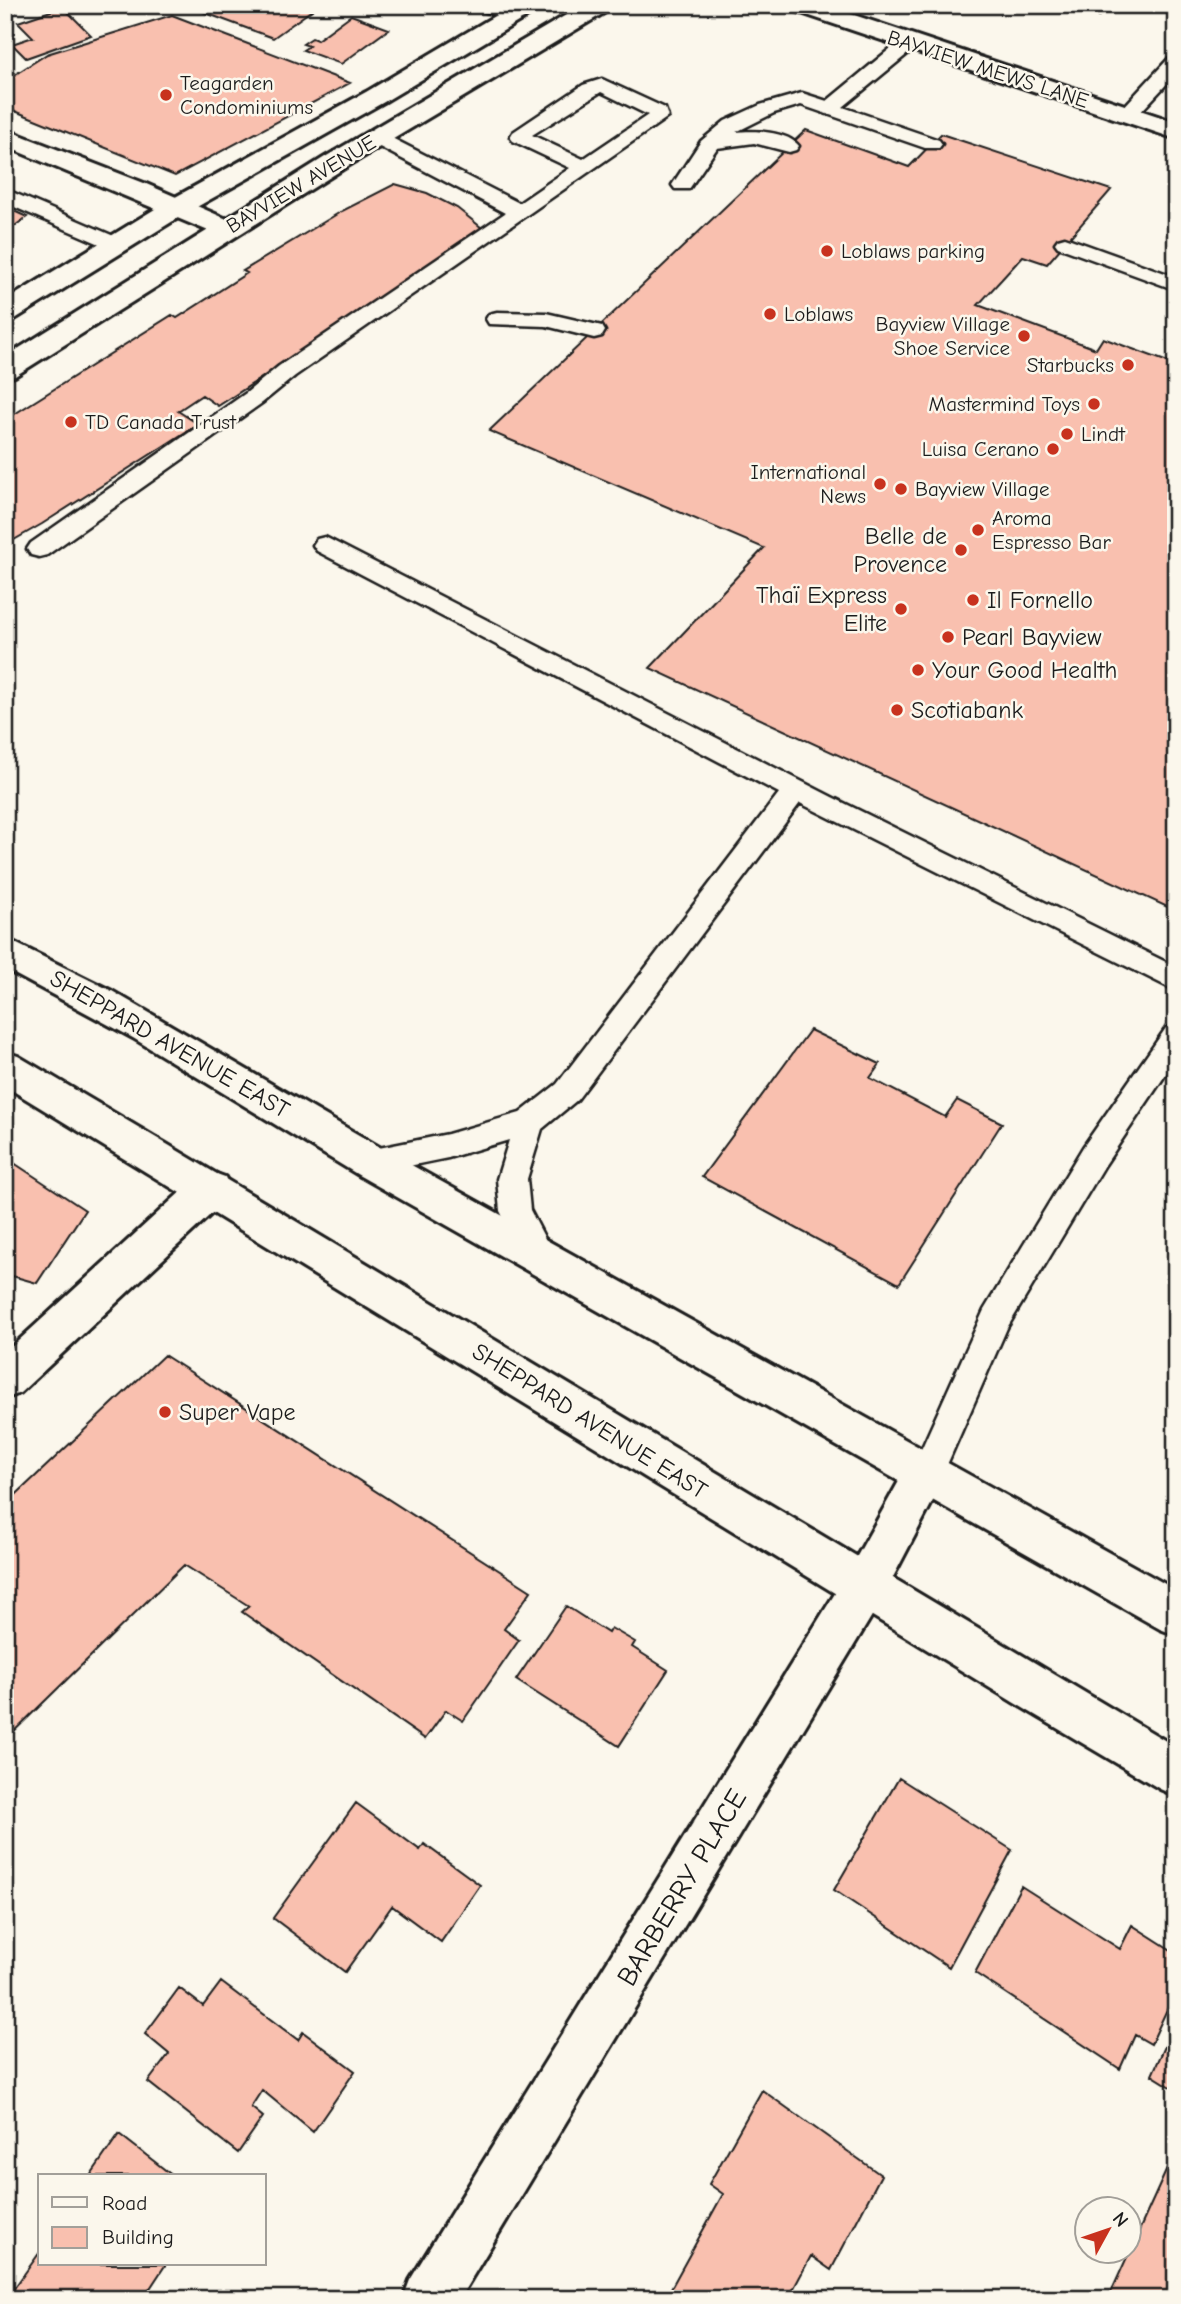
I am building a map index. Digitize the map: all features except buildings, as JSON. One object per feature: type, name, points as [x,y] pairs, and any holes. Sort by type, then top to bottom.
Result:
[{"type":"main road","points":[[434,106],[470,59],[519,29],[522,10],[489,5]]},
{"type":"main road","name":"BAYVIEW AVENUE","points":[[5,370],[227,229],[601,5]]},
{"type":"main road","name":"BAYVIEW MEWS LANE","points":[[800,5],[1176,131]]},
{"type":"main road","name":"BAYVIEW AVENUE","points":[[5,313],[177,207],[375,97],[522,10]]},
{"type":"main road","points":[[5,137],[227,229]]},
{"type":"main road","name":"SHEPPARD AVENUE EAST","points":[[5,952],[72,984],[370,1161],[1176,1614]]},
{"type":"main road","name":"SHEPPARD AVENUE EAST","points":[[5,1067],[211,1189],[863,1589],[1176,1773]]},
{"type":"main road","points":[[5,1380],[211,1189]]},
{"type":"main road","name":"BARBERRY PLACE","points":[[429,2299],[863,1589],[927,1472]]},
{"type":"lane","points":[[830,108],[909,43]]},
{"type":"lane","points":[[1127,115],[1176,62]]},
{"type":"lane","points":[[39,549],[254,398],[287,371],[659,117],[657,112],[602,85],[590,89],[523,132],[520,137],[584,167]]},
{"type":"lane","points":[[682,185],[708,145],[732,125],[767,109],[802,99],[932,144]]},
{"type":"lane","points":[[708,145],[735,136],[756,136],[789,146]]},
{"type":"lane","points":[[377,138],[520,212]]},
{"type":"lane","points":[[5,195],[116,244]]},
{"type":"lane","points":[[1065,243],[1172,276]]},
{"type":"lane","points":[[497,318],[538,317],[563,320],[594,331]]},
{"type":"lane","points":[[325,545],[796,789],[1176,980]]},
{"type":"lane","points":[[370,1161],[449,1146],[529,1122],[567,1092],[796,789]]},
{"type":"lane","points":[[927,1472],[995,1320],[1094,1156],[1176,1037]]},
{"type":"lane","points":[[529,1122],[512,1179],[515,1211],[540,1256]]},
{"type":"place","name":"Teagarden Condominiums","points":[[166,95]]},
{"type":"place","name":"Loblaws parking","points":[[827,251]]},
{"type":"place","name":"Loblaws","points":[[770,314]]},
{"type":"place","name":"Bayview Village Shoe Service","points":[[1024,336]]},
{"type":"place","name":"Starbucks","points":[[1128,365]]},
{"type":"place","name":"Mastermind Toys","points":[[1094,404]]},
{"type":"place","name":"TD Canada Trust","points":[[71,422]]},
{"type":"place","name":"Lindt","points":[[1067,434]]},
{"type":"place","name":"Luisa Cerano","points":[[1053,449]]},
{"type":"place","name":"International News","points":[[880,484]]},
{"type":"place","name":"Bayview Village","points":[[901,489]]},
{"type":"place","name":"Aroma Espresso Bar","points":[[978,530]]},
{"type":"place","name":"Belle de Provence","points":[[961,550]]},
{"type":"place","name":"Il Fornello","points":[[973,600]]},
{"type":"place","name":"Thaï Express Elite","points":[[901,609]]},
{"type":"place","name":"Pearl Bayview","points":[[948,637]]},
{"type":"place","name":"Your Good Health","points":[[918,670]]},
{"type":"place","name":"Scotiabank","points":[[897,710]]},
{"type":"place","name":"Super Vape","points":[[165,1412]]}]
